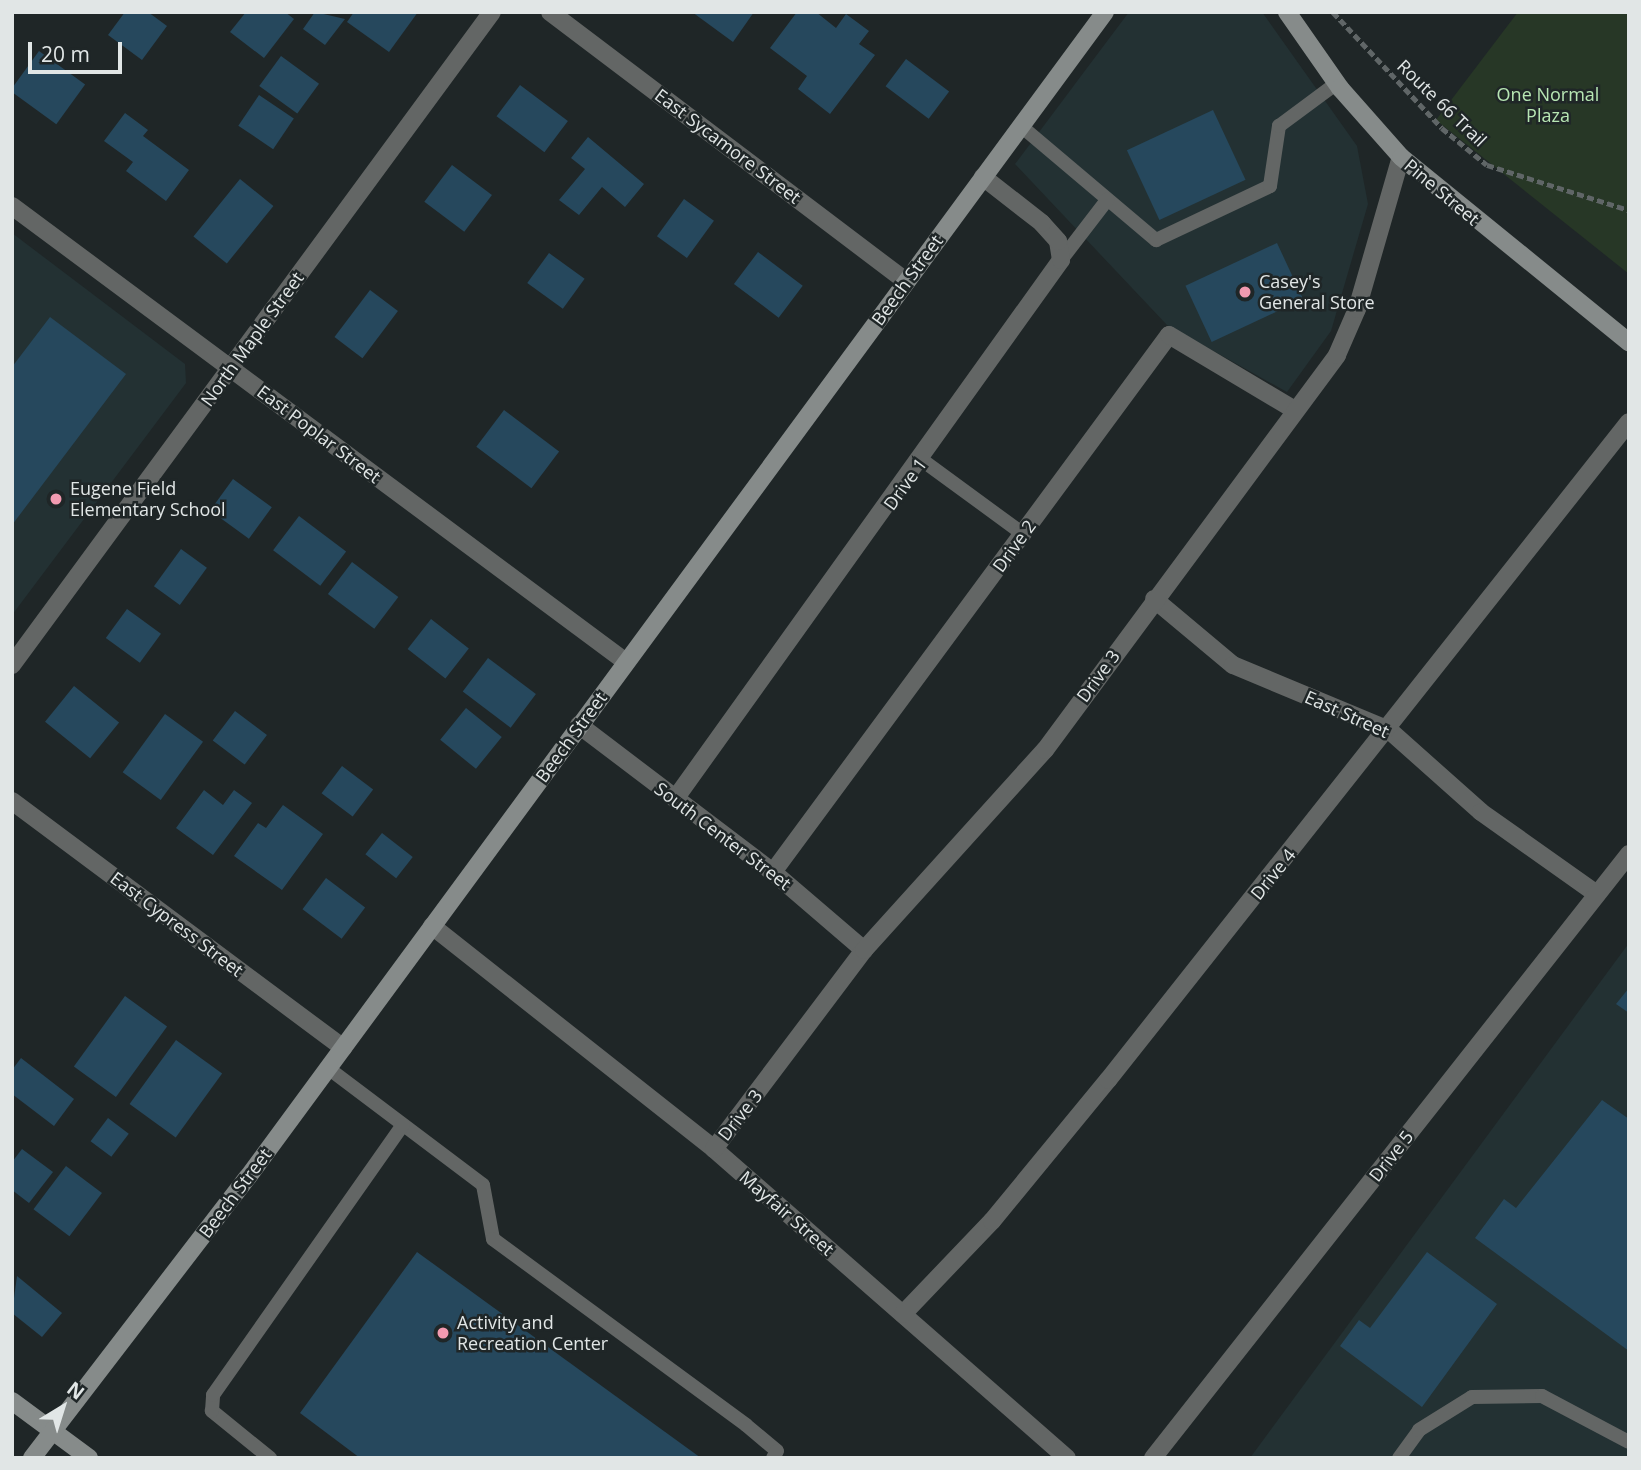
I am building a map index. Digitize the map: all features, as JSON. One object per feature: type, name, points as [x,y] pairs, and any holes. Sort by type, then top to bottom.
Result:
[{"type":"street","name":"North Maple Street","points":[[12,665],[492,12]]},
{"type":"street","name":"East Sycamore Street","points":[[550,12],[906,281]]},
{"type":"street","name":"Beech Street","points":[[33,1458],[328,1068],[1105,12]]},
{"type":"street","name":"Pine Street","points":[[1286,12],[1337,83],[1401,157],[1629,342]]},
{"type":"street","name":"Drive 3","points":[[714,1149],[864,950],[1045,750],[1293,409],[1337,355],[1357,309],[1382,204],[1401,157]]},
{"type":"street","points":[[983,177],[1042,223],[1058,241],[1062,260]]},
{"type":"street","name":"East Poplar Street","points":[[12,206],[625,662]]},
{"type":"street","name":"Drive 1","points":[[675,799],[922,460],[1062,260]]},
{"type":"street","name":"Drive 2","points":[[773,872],[1168,335],[1293,409]]},
{"type":"street","name":"Drive 4","points":[[902,1314],[992,1221],[1389,730],[1629,422]]},
{"type":"street","name":"East Street","points":[[1154,599],[1233,665],[1389,730],[1480,812],[1597,894]]},
{"type":"street","name":"South Center Street","points":[[579,725],[773,872],[864,950]]},
{"type":"street","name":"East Cypress Street","points":[[12,801],[342,1048]]},
{"type":"street","name":"Drive 5","points":[[1153,1458],[1629,854]]},
{"type":"street","name":"Mayfair Street","points":[[432,926],[714,1149],[1067,1458]]},
{"type":"street","points":[[12,1401],[89,1458]]},
{"type":"lane","points":[[1021,126],[1156,240],[1270,186],[1279,126],[1337,83]]},
{"type":"lane","points":[[1062,260],[1107,200]]},
{"type":"lane","points":[[922,460],[1023,534]]},
{"type":"lane","points":[[328,1068],[483,1185],[494,1239],[746,1425],[777,1451],[773,1458]]},
{"type":"lane","points":[[270,1458],[212,1411],[213,1395],[403,1125]]},
{"type":"lane","points":[[1399,1458],[1419,1430],[1472,1397],[1542,1396],[1629,1442]]},
{"type":"path","name":"Route 66 Trail","points":[[1333,12],[1442,128],[1487,165],[1629,210]]},
{"type":"shaded area","points":[[1129,12],[1262,12],[1357,146],[1368,204],[1331,331],[1287,392],[1167,325],[1015,164]]},
{"type":"shaded area","name":"Eugene Field Elementary School","points":[[12,233],[185,364],[186,383],[12,615]]},
{"type":"shaded area","points":[[1629,943],[1629,1458],[1250,1458]]},
{"type":"green space","name":"One Normal Plaza","points":[[1518,12],[1629,12],[1629,274],[1436,120]]},
{"type":"building","points":[[125,12],[148,12],[167,26],[142,60],[108,35]]},
{"type":"building","points":[[246,12],[285,12],[294,19],[264,58],[230,32]]},
{"type":"building","points":[[315,12],[345,19],[325,45],[303,29]]},
{"type":"building","points":[[354,12],[418,12],[389,52],[347,22]]},
{"type":"building","points":[[692,12],[754,12],[733,42]]},
{"type":"building","points":[[797,12],[816,12],[836,28],[846,14],[869,31],[859,44],[875,55],[830,114],[798,89],[807,76],[770,48]]},
{"type":"building","points":[[39,51],[85,85],[56,124],[12,92]]},
{"type":"building","points":[[281,56],[319,84],[297,114],[259,86]]},
{"type":"building","points":[[906,59],[949,91],[929,119],[886,86]]},
{"type":"building","points":[[520,85],[568,121],[544,152],[497,116]]},
{"type":"building","points":[[259,95],[294,118],[273,149],[238,126]]},
{"type":"building","points":[[1213,110],[1246,180],[1159,220],[1127,150]]},
{"type":"building","points":[[125,113],[148,130],[143,136],[189,170],[166,201],[126,171],[133,162],[104,141]]},
{"type":"building","points":[[588,137],[644,184],[625,207],[602,187],[579,215],[559,200],[585,169],[571,158]]},
{"type":"building","points":[[452,165],[492,195],[464,232],[424,202]]},
{"type":"building","points":[[240,179],[273,206],[227,264],[193,237]]},
{"type":"building","points":[[684,199],[714,221],[687,258],[657,236]]},
{"type":"building","name":"Casey's General Store","points":[[1277,243],[1303,299],[1212,342],[1185,286]]},
{"type":"building","points":[[758,252],[803,286],[779,318],[734,284]]},
{"type":"building","points":[[549,253],[585,279],[563,309],[527,283]]},
{"type":"building","points":[[370,290],[398,311],[362,358],[334,337]]},
{"type":"building","points":[[50,317],[126,374],[12,525],[12,367]]},
{"type":"building","points":[[504,410],[559,452],[531,488],[476,447]]},
{"type":"building","points":[[233,479],[272,507],[249,539],[210,511]]},
{"type":"building","points":[[299,516],[346,552],[320,586],[273,550]]},
{"type":"building","points":[[181,549],[207,568],[180,605],[154,586]]},
{"type":"building","points":[[352,562],[398,597],[374,629],[328,594]]},
{"type":"building","points":[[127,609],[161,634],[140,663],[106,638]]},
{"type":"building","points":[[431,619],[469,649],[445,678],[408,649]]},
{"type":"building","points":[[488,658],[536,694],[511,728],[463,692]]},
{"type":"building","points":[[74,686],[119,723],[90,758],[45,722]]},
{"type":"building","points":[[466,708],[502,737],[476,769],[440,740]]},
{"type":"building","points":[[235,711],[267,735],[245,765],[213,741]]},
{"type":"building","points":[[165,714],[203,742],[161,800],[123,772]]},
{"type":"building","points":[[342,766],[373,789],[353,817],[322,793]]},
{"type":"building","points":[[204,790],[223,805],[234,790],[252,803],[213,855],[176,828]]},
{"type":"building","points":[[283,805],[323,834],[282,890],[234,856],[258,823],[266,828]]},
{"type":"building","points":[[382,833],[413,857],[396,878],[365,854]]},
{"type":"building","points":[[326,878],[365,907],[342,939],[303,909]]},
{"type":"building","points":[[1629,988],[1629,1013],[1616,1004]]},
{"type":"building","points":[[125,996],[167,1027],[116,1097],[74,1066]]},
{"type":"building","points":[[176,1040],[222,1074],[176,1137],[130,1104]]},
{"type":"building","points":[[21,1058],[74,1099],[54,1126],[12,1094],[12,1070]]},
{"type":"building","points":[[1602,1100],[1629,1119],[1629,1351],[1475,1238],[1504,1199],[1516,1208]]},
{"type":"building","points":[[108,1118],[129,1134],[111,1157],[91,1141]]},
{"type":"building","points":[[22,1149],[53,1172],[29,1203],[12,1190],[12,1162]]},
{"type":"building","points":[[66,1166],[102,1193],[69,1236],[34,1209]]},
{"type":"building","name":"Activity and Recreation Center","points":[[417,1252],[701,1458],[360,1458],[300,1413]]},
{"type":"building","points":[[1427,1252],[1497,1304],[1422,1407],[1340,1346],[1359,1320],[1370,1328]]},
{"type":"building","points":[[17,1276],[62,1313],[42,1337],[12,1313]]},
{"type":"place","name":"Casey's General Store","points":[[1245,292]]},
{"type":"place","name":"Eugene Field Elementary School","points":[[56,499]]},
{"type":"place","name":"Activity and Recreation Center","points":[[443,1333]]}]
